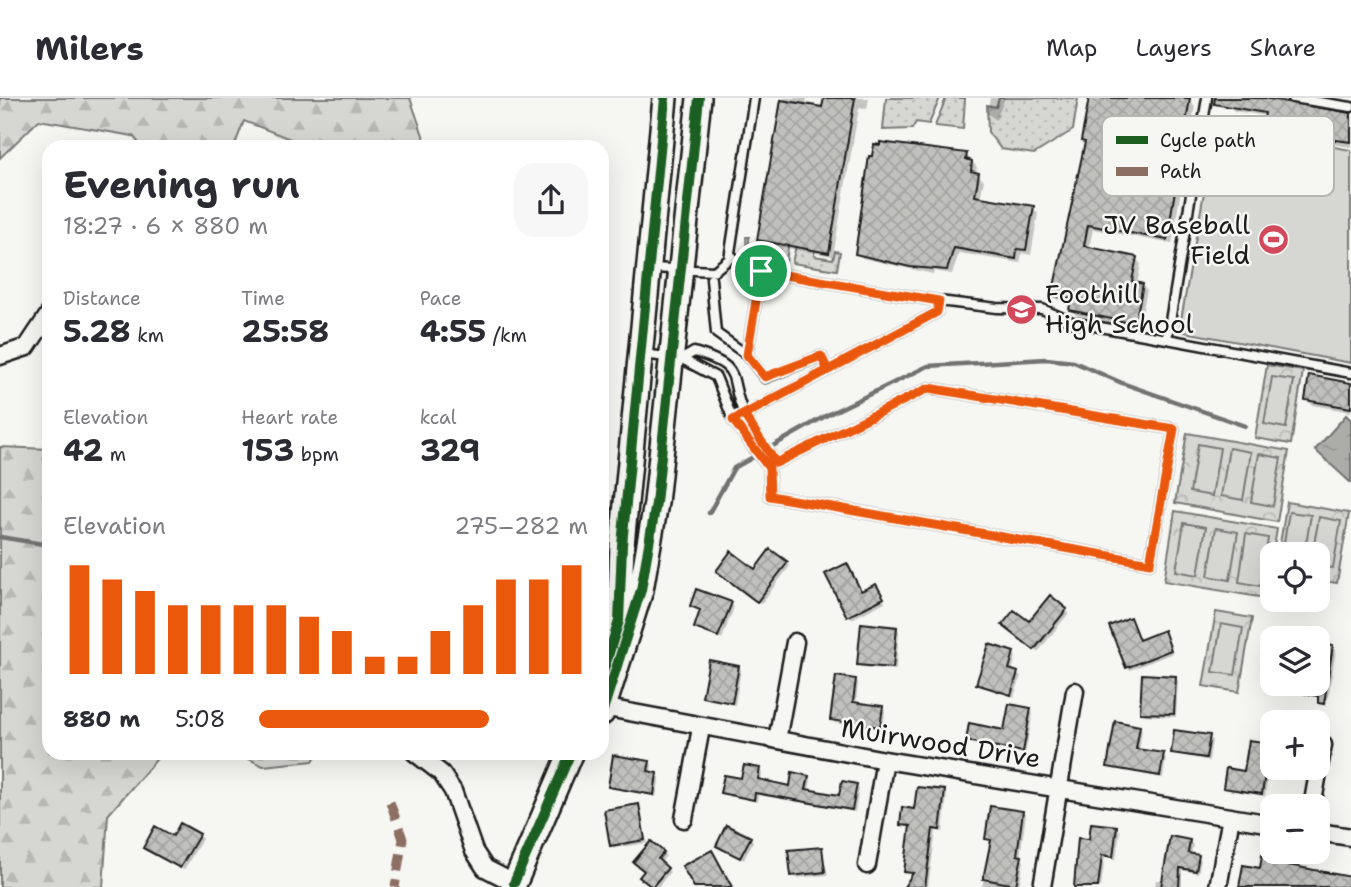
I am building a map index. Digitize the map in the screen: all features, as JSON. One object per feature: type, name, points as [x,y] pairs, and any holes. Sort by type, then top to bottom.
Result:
[{"type":"main road","points":[[609,653],[619,621],[622,545],[665,98]]},
{"type":"main road","points":[[609,690],[641,590],[656,503],[677,358],[681,270],[699,98]]},
{"type":"main road","points":[[518,886],[568,760]]},
{"type":"main road","points":[[518,886],[580,760]]},
{"type":"street","points":[[0,356],[27,346],[42,324]]},
{"type":"street","points":[[777,740],[795,642]]},
{"type":"street","points":[[1042,887],[1075,691]]},
{"type":"street","name":"Muirwood Drive","points":[[609,710],[885,760],[1260,822]]},
{"type":"street","points":[[684,819],[701,727]]},
{"type":"street","points":[[424,760],[441,773],[453,791],[474,851],[485,868],[518,886]]},
{"type":"street","points":[[867,865],[885,760]]},
{"type":"street","points":[[1218,887],[1231,817]]},
{"type":"street","points":[[1330,834],[1351,838]]},
{"type":"lane","points":[[650,268],[714,271],[729,259],[754,98]]},
{"type":"lane","points":[[1204,116],[1207,98]]},
{"type":"lane","points":[[1293,98],[1351,107]]},
{"type":"lane","points":[[1167,339],[1191,196]]},
{"type":"lane","points":[[730,254],[742,266],[761,271],[939,301],[997,308],[1042,309],[1072,322],[1351,373]]},
{"type":"lane","points":[[747,355],[761,271]]},
{"type":"lane","points":[[711,279],[716,332],[747,355],[765,377],[821,356],[828,370]]},
{"type":"lane","points":[[733,420],[937,312],[939,301]]},
{"type":"lane","points":[[642,354],[677,358],[716,377],[733,420],[769,468],[770,496],[1150,563],[1174,429],[929,388],[776,463],[744,415],[734,375],[727,365],[694,352],[677,358]]},
{"type":"green space","points":[[0,98],[410,98],[425,140],[293,140],[244,121],[237,140],[136,140],[133,136],[39,120],[0,158]]},
{"type":"green space","points":[[886,98],[940,98],[929,124],[916,122],[912,129],[883,130]]},
{"type":"green space","points":[[946,98],[965,98],[963,129],[935,126]]},
{"type":"green space","points":[[999,98],[1078,98],[1073,130],[1034,154],[1001,149],[988,132],[987,105],[996,107]]},
{"type":"green space","name":"JV Baseball Field","points":[[1334,147],[1351,150],[1351,363],[1179,331],[1203,196],[1334,196]]},
{"type":"green space","points":[[746,237],[749,237],[749,244],[768,248],[770,238],[789,240],[786,262],[747,255]]},
{"type":"green space","points":[[797,241],[815,245],[814,256],[833,259],[835,251],[840,252],[837,270],[792,263]]},
{"type":"green space","points":[[1267,365],[1303,371],[1291,444],[1255,438]]},
{"type":"green space","points":[[1272,377],[1294,380],[1286,428],[1264,424]]},
{"type":"green space","points":[[1187,433],[1289,451],[1277,522],[1175,503]]},
{"type":"green space","points":[[1198,444],[1220,448],[1212,496],[1190,492]]},
{"type":"green space","points":[[0,447],[42,449],[42,760],[156,760],[108,815],[103,887],[0,887]]},
{"type":"green space","points":[[1229,448],[1251,452],[1243,500],[1221,496]]},
{"type":"green space","points":[[1259,454],[1281,458],[1273,506],[1251,502]]},
{"type":"green space","points":[[1287,502],[1349,513],[1337,583],[1330,582],[1330,542],[1280,542]]},
{"type":"green space","points":[[1175,511],[1277,529],[1275,542],[1260,542],[1260,597],[1164,581]]},
{"type":"green space","points":[[1289,512],[1311,515],[1306,542],[1284,542]]},
{"type":"green space","points":[[1319,517],[1341,521],[1333,568],[1330,568],[1330,542],[1314,542]]},
{"type":"green space","points":[[1184,523],[1206,527],[1198,575],[1176,571]]},
{"type":"green space","points":[[1216,528],[1238,532],[1230,580],[1208,576]]},
{"type":"green space","points":[[1246,534],[1268,538],[1267,542],[1260,542],[1260,586],[1239,582]]},
{"type":"green space","points":[[1216,612],[1252,618],[1239,692],[1203,686]]},
{"type":"green space","points":[[1221,624],[1243,628],[1235,675],[1213,672]]},
{"type":"green space","points":[[251,760],[314,760],[313,761],[263,766]]},
{"type":"water","points":[[1346,415],[1351,420],[1351,483],[1315,450]]},
{"type":"building","points":[[824,98],[855,98],[829,253],[757,240],[781,100],[822,107]]},
{"type":"building","points":[[1089,98],[1190,98],[1187,116],[1102,116],[1102,196],[1174,196],[1167,240],[1088,225],[1084,246],[1137,257],[1132,281],[1143,284],[1135,324],[1069,310],[1071,299],[1052,296],[1085,142],[1081,141]]},
{"type":"building","points":[[1215,98],[1264,98],[1351,113],[1351,142],[1334,140],[1334,116],[1264,116],[1265,113],[1214,104]]},
{"type":"building","points":[[880,142],[967,153],[966,159],[972,161],[971,171],[979,173],[975,196],[1034,206],[1026,250],[1017,249],[1016,259],[954,248],[947,270],[910,267],[855,254],[869,156],[872,156],[874,144],[880,145]]},
{"type":"building","points":[[1309,375],[1351,383],[1351,408],[1305,400]]},
{"type":"building","points":[[770,549],[788,562],[757,602],[716,571],[731,551],[755,569]]},
{"type":"building","points":[[847,563],[861,591],[876,584],[884,598],[847,617],[825,574]]},
{"type":"building","points":[[696,589],[732,602],[718,637],[694,628],[700,610],[690,606]]},
{"type":"building","points":[[1050,595],[1067,609],[1034,650],[1002,625],[1014,610],[1029,621]]},
{"type":"building","points":[[1130,617],[1139,640],[1164,630],[1171,650],[1126,668],[1109,626]]},
{"type":"building","points":[[861,623],[897,627],[893,668],[857,665]]},
{"type":"building","points":[[989,644],[1014,652],[1009,669],[1018,672],[1011,695],[976,684]]},
{"type":"building","points":[[709,660],[739,666],[732,703],[702,697]]},
{"type":"building","points":[[1142,674],[1176,676],[1174,714],[1140,713]]},
{"type":"building","points":[[836,676],[856,679],[853,702],[883,706],[880,727],[830,720]]},
{"type":"building","points":[[1318,696],[1325,696],[1324,704],[1318,703]]},
{"type":"building","points":[[1009,704],[1031,708],[1023,752],[966,741],[969,723],[1004,730]]},
{"type":"building","points":[[1115,721],[1140,726],[1136,749],[1164,753],[1160,776],[1107,767]]},
{"type":"building","points":[[1174,730],[1210,735],[1206,758],[1171,753]]},
{"type":"building","points":[[1249,740],[1260,742],[1260,780],[1264,780],[1262,794],[1223,788],[1226,768],[1244,771]]},
{"type":"building","points":[[613,755],[650,761],[648,771],[657,773],[654,795],[608,787]]},
{"type":"building","points":[[744,765],[760,768],[758,779],[790,786],[792,772],[809,776],[806,789],[839,795],[842,781],[857,784],[852,810],[755,793],[754,800],[720,793],[724,775],[741,778]]},
{"type":"building","points":[[917,787],[945,790],[940,830],[933,829],[925,887],[904,887],[913,873],[904,872],[910,826],[900,825],[902,807],[914,809]]},
{"type":"building","points":[[639,804],[645,840],[610,846],[604,810]]},
{"type":"building","points":[[990,806],[1023,811],[1017,855],[1022,856],[1016,885],[983,879],[991,840],[985,839]]},
{"type":"building","points":[[180,823],[200,834],[180,868],[143,848],[155,826],[173,836]]},
{"type":"building","points":[[1091,823],[1117,826],[1113,857],[1102,855],[1098,887],[1074,887],[1078,838],[1089,839]]},
{"type":"building","points":[[726,825],[751,837],[740,858],[716,846]]},
{"type":"building","points":[[1170,836],[1190,840],[1188,853],[1199,855],[1196,871],[1180,868],[1179,887],[1161,887]]},
{"type":"building","points":[[651,841],[664,852],[658,859],[668,868],[652,887],[639,877],[644,871],[633,862]]},
{"type":"building","points":[[822,847],[825,872],[791,876],[788,850]]},
{"type":"building","points":[[712,850],[732,887],[694,887],[682,866]]},
{"type":"building","points":[[1261,864],[1283,864],[1351,877],[1351,887],[1239,887],[1243,865],[1260,868]]},
{"type":"waterway","points":[[709,513],[734,468],[829,414],[928,366],[1046,359],[1074,362],[1122,383],[1245,426]]},
{"type":"waterway","points":[[0,537],[42,544]]},
{"type":"marked path","points":[[390,802],[403,839],[395,887]]},
{"type":"cycle path","points":[[609,653],[619,621],[622,545],[665,98]]},
{"type":"cycle path","points":[[609,691],[641,590],[656,503],[699,98]]},
{"type":"cycle path","points":[[514,883],[568,760]]},
{"type":"place","name":"JV Baseball Field","points":[[1273,240]]},
{"type":"place","name":"Foothill High School","points":[[1022,309]]},
{"type":"route","points":[[761,271],[939,301],[937,312],[744,415],[776,463],[929,388],[1174,429],[1150,563],[770,496],[769,468],[733,420],[828,370],[821,356],[765,377],[747,355],[761,271]]}]
